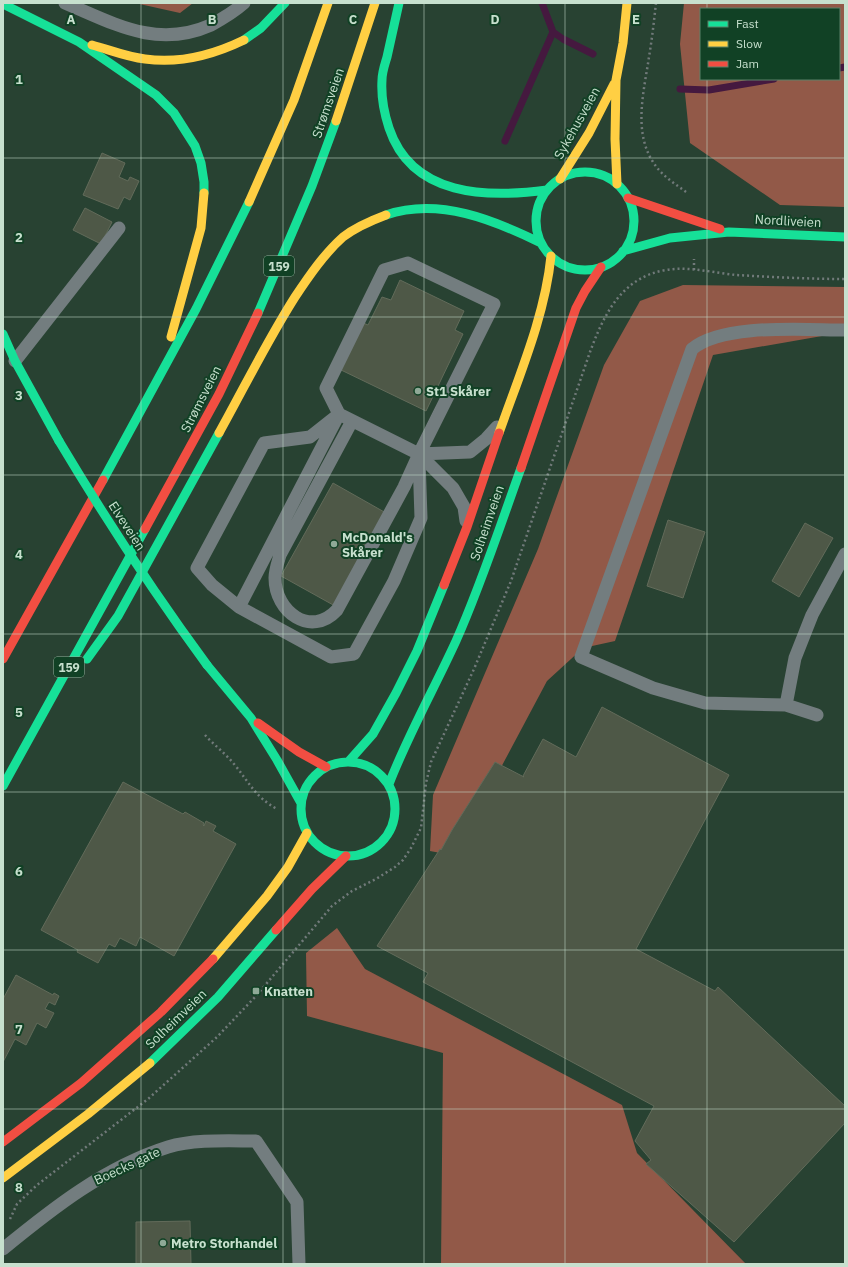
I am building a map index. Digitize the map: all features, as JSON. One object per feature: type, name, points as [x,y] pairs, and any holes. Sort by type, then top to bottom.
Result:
[{"type":"main road","points":[[79,42],[145,59],[184,59],[204,56],[245,39],[263,26],[285,3]]},
{"type":"main road","points":[[3,659],[199,303],[262,177],[290,112],[328,3]]},
{"type":"main road","name":"Strømsveien","points":[[3,786],[219,394],[263,302],[318,171],[344,100],[376,3]]},
{"type":"main road","points":[[399,3],[382,79],[387,124],[402,154],[425,176],[454,188],[491,193],[524,193],[547,190]]},
{"type":"main road","name":"Sykehusveien","points":[[617,184],[615,154],[616,80],[623,42],[627,3]]},
{"type":"main road","points":[[3,4],[79,42],[156,95],[174,113],[195,146],[201,163],[204,189],[201,228],[160,375]]},
{"type":"main road","name":"Sykehusveien","points":[[560,179],[576,157],[616,80]]},
{"type":"main road","points":[[583,172],[595,173],[607,177],[617,184],[628,198],[633,214],[633,230],[624,251],[610,263],[601,267],[586,270],[570,267],[560,263],[551,256],[541,243],[537,230],[536,216],[540,202],[547,190],[560,179],[572,174],[583,172]]},
{"type":"main road","name":"Nordliveien","points":[[628,198],[729,232]]},
{"type":"main road","points":[[81,667],[117,617],[283,316],[311,274],[334,245],[370,220],[410,209],[428,208],[470,214],[485,218],[541,243]]},
{"type":"main road","name":"Nordliveien","points":[[624,251],[670,238],[729,232],[845,237]]},
{"type":"main road","name":"Solheimveien","points":[[349,762],[373,734],[396,693],[422,638],[467,527],[539,317],[548,282],[551,256]]},
{"type":"main road","name":"Solheimveien","points":[[389,784],[402,750],[446,664],[483,574],[576,308],[601,267]]},
{"type":"main road","name":"Elveveien","points":[[3,334],[15,361],[60,441],[117,535],[162,603],[207,665],[251,718],[284,772],[301,804]]},
{"type":"main road","points":[[28,741],[72,679]]},
{"type":"main road","name":"Elveveien","points":[[251,718],[299,752],[326,767]]},
{"type":"main road","points":[[349,762],[361,763],[372,768],[389,784],[396,806],[392,828],[386,838],[378,846],[368,852],[357,856],[334,854],[324,850],[314,843],[307,833],[301,814],[301,804],[304,792],[309,782],[326,767],[333,764],[349,762]]},
{"type":"main road","name":"Solheimveien","points":[[3,1142],[81,1083],[161,1012],[221,951],[267,896],[288,867],[307,833]]},
{"type":"main road","name":"Solheimveien","points":[[3,1178],[67,1130],[147,1065],[218,997],[245,968],[314,886],[327,872],[346,856]]},
{"type":"lane","points":[[65,3],[121,26],[144,33],[166,36],[196,31],[220,20],[244,3]]},
{"type":"lane","points":[[15,361],[119,228]]},
{"type":"lane","points":[[352,421],[280,554],[275,579],[277,592],[282,604],[290,613],[301,620],[312,622],[323,620],[331,616],[337,610],[404,487],[419,454],[494,304],[408,263],[384,270],[326,388],[339,414],[419,454],[453,488],[464,507],[467,527]]},
{"type":"lane","points":[[817,715],[786,705],[705,703],[653,688],[581,657],[692,349],[697,344],[720,335],[733,332],[758,330],[845,330]]},
{"type":"lane","points":[[339,414],[310,437],[264,443],[197,568],[212,584],[239,607],[331,658],[354,654],[394,581],[421,518],[419,454]]},
{"type":"lane","points":[[239,607],[339,414]]},
{"type":"lane","points":[[419,454],[470,452],[486,439],[505,418]]},
{"type":"lane","points":[[786,705],[795,658],[812,615],[845,554]]},
{"type":"lane","name":"Boecks gate","points":[[3,1249],[46,1214],[87,1185],[129,1162],[169,1147],[206,1141],[256,1141],[297,1202],[299,1264]]},
{"type":"path","points":[[656,3],[643,101],[643,134],[647,151],[657,168],[672,182],[691,195]]},
{"type":"path","points":[[694,270],[788,278],[845,279]]},
{"type":"path","points":[[204,735],[233,763],[257,795],[277,809]]},
{"type":"shaded area","points":[[135,3],[193,3],[180,13]]},
{"type":"shaded area","points":[[684,3],[845,3],[845,207],[780,205],[690,143],[680,44]]},
{"type":"shaded area","points":[[683,285],[845,287],[845,332],[713,355],[615,641],[583,648],[547,681],[465,835],[446,854],[430,851],[433,795],[538,549],[604,365],[640,301]]},
{"type":"shaded area","points":[[337,928],[365,969],[622,1105],[637,1153],[746,1264],[441,1264],[443,1053],[307,1016],[306,953]]},
{"type":"building","points":[[102,153],[125,163],[119,177],[128,181],[130,177],[139,181],[130,200],[124,197],[118,209],[83,195]]},
{"type":"building","points":[[85,208],[112,222],[101,244],[73,230]]},
{"type":"building","points":[[400,280],[464,311],[455,330],[463,334],[426,411],[339,369],[361,322],[368,325],[382,297],[391,300]]},
{"type":"building","points":[[333,483],[386,513],[335,606],[281,576]]},
{"type":"building","points":[[668,520],[705,532],[683,598],[647,586]]},
{"type":"building","points":[[805,523],[833,538],[799,597],[772,581]]},
{"type":"building","points":[[602,707],[729,775],[636,949],[715,991],[718,987],[845,1106],[845,1123],[734,1242],[646,1164],[651,1160],[635,1141],[654,1106],[423,982],[428,973],[377,946],[440,849],[441,850],[495,762],[524,777],[523,776],[543,739],[576,757]]},
{"type":"building","points":[[123,782],[183,814],[185,812],[204,823],[204,826],[206,821],[216,826],[213,831],[236,844],[174,956],[140,937],[136,946],[120,938],[115,947],[109,944],[98,963],[77,952],[78,950],[41,930]]},
{"type":"building","points":[[16,975],[53,995],[54,993],[59,996],[55,1005],[49,1002],[45,1009],[54,1013],[46,1028],[37,1023],[26,1045],[15,1039],[3,1062],[3,999]]},
{"type":"building","name":"Metro Storhandel","points":[[190,1221],[191,1264],[136,1264],[136,1222]]},
{"type":"waterway","points":[[505,141],[553,32],[542,3]]},
{"type":"waterway","points":[[553,32],[563,39],[593,54]]},
{"type":"waterway","points":[[840,68],[845,67]]},
{"type":"waterway","points":[[680,89],[709,90],[768,80]]},
{"type":"traffic: fast","points":[[244,40],[261,28],[285,3]]},
{"type":"traffic: fast","points":[[399,3],[383,71],[382,92],[387,122],[400,151],[415,168],[433,180],[454,188],[477,192],[500,193],[547,190]]},
{"type":"traffic: fast","points":[[3,4],[79,42],[156,95],[174,113],[195,146],[201,163],[204,193]]},
{"type":"traffic: fast","points":[[258,313],[312,186],[336,121]]},
{"type":"traffic: fast","points":[[585,172],[604,176],[619,187],[630,202],[634,221],[630,240],[619,255],[604,266],[585,270],[566,266],[551,255],[540,240],[536,221],[540,202],[551,187],[566,176],[585,172]]},
{"type":"traffic: fast","points":[[103,480],[196,309],[249,202]]},
{"type":"traffic: fast","points":[[386,215],[406,210],[446,210],[485,219],[541,243]]},
{"type":"traffic: fast","points":[[623,251],[670,238],[729,232],[845,237]]},
{"type":"traffic: fast","points":[[3,334],[15,361],[59,441]]},
{"type":"traffic: fast","points":[[87,659],[118,616],[219,433]]},
{"type":"traffic: fast","points":[[59,441],[130,555],[207,665]]},
{"type":"traffic: fast","points":[[389,784],[404,748],[448,659],[465,620],[521,468]]},
{"type":"traffic: fast","points":[[3,786],[145,529]]},
{"type":"traffic: fast","points":[[349,761],[373,734],[396,693],[417,651],[444,585]]},
{"type":"traffic: fast","points":[[207,665],[251,718],[301,803]]},
{"type":"traffic: fast","points":[[348,762],[366,765],[381,776],[392,791],[395,809],[392,827],[381,842],[366,853],[348,856],[330,853],[315,842],[304,827],[301,809],[304,791],[315,776],[330,765],[348,762]]},
{"type":"traffic: fast","points":[[150,1063],[218,997],[276,930]]},
{"type":"traffic: slow","points":[[249,202],[294,100],[328,3]]},
{"type":"traffic: slow","points":[[336,121],[375,3]]},
{"type":"traffic: slow","points":[[617,184],[615,139],[616,80],[623,43],[627,3]]},
{"type":"traffic: slow","points":[[92,45],[138,58],[171,60],[208,54],[244,40]]},
{"type":"traffic: slow","points":[[560,179],[589,133],[614,84]]},
{"type":"traffic: slow","points":[[171,337],[201,228],[204,193]]},
{"type":"traffic: slow","points":[[219,433],[275,330],[295,297],[317,266],[343,237],[363,224],[386,215]]},
{"type":"traffic: slow","points":[[499,433],[523,368],[537,323],[548,278],[551,256]]},
{"type":"traffic: slow","points":[[213,959],[267,896],[288,867],[307,833]]},
{"type":"traffic: slow","points":[[3,1178],[88,1114],[150,1063]]},
{"type":"traffic: jam","points":[[628,198],[720,229]]},
{"type":"traffic: jam","points":[[521,468],[576,308],[601,267]]},
{"type":"traffic: jam","points":[[145,529],[219,394],[258,313]]},
{"type":"traffic: jam","points":[[444,585],[467,527],[499,433]]},
{"type":"traffic: jam","points":[[3,659],[103,480]]},
{"type":"traffic: jam","points":[[258,723],[299,752],[326,767]]},
{"type":"traffic: jam","points":[[276,930],[312,889],[346,856]]},
{"type":"traffic: jam","points":[[3,1142],[81,1083],[161,1012],[213,959]]},
{"type":"place","name":"St1 Skårer","points":[[418,391]]},
{"type":"place","name":"McDonald's Skårer","points":[[334,544]]},
{"type":"place","name":"Knatten","points":[[256,991]]},
{"type":"place","name":"Metro Storhandel","points":[[163,1243]]}]
